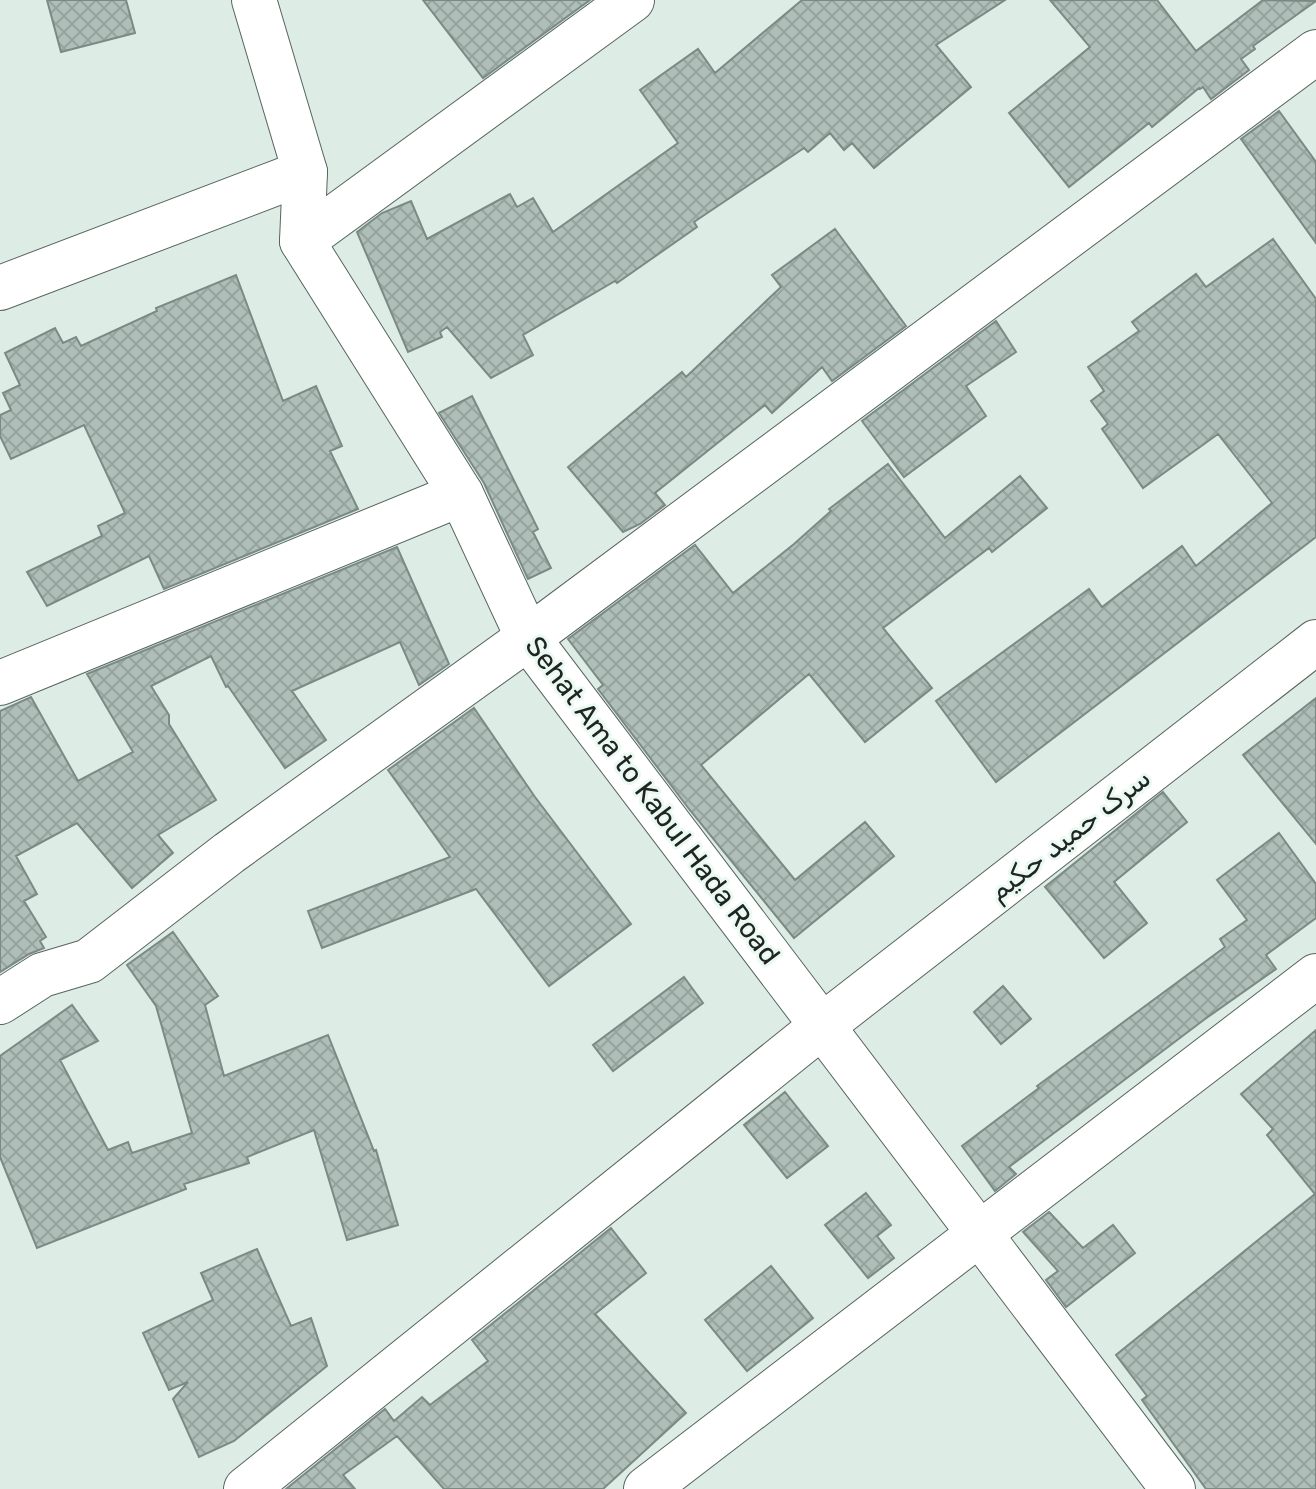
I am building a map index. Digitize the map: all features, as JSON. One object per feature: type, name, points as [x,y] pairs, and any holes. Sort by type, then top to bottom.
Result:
[{"type":"street","points":[[254,0],[305,172],[302,241]]},
{"type":"street","points":[[302,241],[632,0]]},
{"type":"street","points":[[0,1002],[42,975],[89,961],[229,853],[528,638],[1316,52]]},
{"type":"street","points":[[0,288],[305,172]]},
{"type":"street","name":"Sehat Ama to Kabul Hada Road","points":[[302,241],[461,494],[528,638],[1173,1489]]},
{"type":"street","points":[[0,683],[461,494]]},
{"type":"street","name":"سرک حمید حکیم","points":[[246,1489],[822,1026],[1316,642]]},
{"type":"street","points":[[646,1489],[1316,976]]},
{"type":"building","points":[[47,0],[126,0],[135,33],[61,52]]},
{"type":"building","points":[[423,0],[590,0],[483,78]]},
{"type":"building","points":[[802,0],[1005,0],[936,45],[971,87],[874,168],[852,143],[844,150],[830,133],[808,152],[804,148],[694,222],[697,227],[617,283],[615,281],[523,335],[533,355],[491,378],[447,327],[440,332],[442,337],[408,352],[357,232],[382,213],[411,201],[427,239],[510,194],[517,207],[533,198],[553,232],[678,143],[640,90],[698,49],[715,73]]},
{"type":"building","points":[[1050,0],[1157,0],[1196,51],[1263,0],[1316,1],[1253,46],[1255,49],[1241,59],[1249,70],[1211,99],[1203,87],[1199,88],[1152,127],[1149,123],[1069,187],[1009,113],[1090,47]]},
{"type":"building","points":[[1279,111],[1316,162],[1316,243],[1241,139]]},
{"type":"building","points":[[835,229],[906,326],[832,381],[822,367],[772,413],[765,405],[655,493],[665,505],[640,524],[623,532],[568,467],[682,372],[686,377],[781,287],[772,275]]},
{"type":"building","points":[[1273,239],[1316,299],[1316,537],[996,782],[936,701],[1089,589],[1102,607],[1182,546],[1196,566],[1272,503],[1218,434],[1143,488],[1102,429],[1108,424],[1091,401],[1104,391],[1088,367],[1139,331],[1132,322],[1196,274],[1206,287]]},
{"type":"building","points":[[236,275],[283,401],[316,386],[342,446],[330,451],[358,509],[164,589],[149,556],[47,606],[27,572],[102,536],[98,526],[125,513],[84,425],[11,459],[0,436],[0,415],[11,410],[3,393],[20,385],[5,353],[55,328],[63,343],[76,337],[81,346],[157,311],[156,308]]},
{"type":"building","points":[[996,321],[1016,352],[966,386],[986,416],[904,477],[862,421]]},
{"type":"building","points":[[472,396],[538,529],[533,532],[551,568],[528,579],[484,483],[439,413]]},
{"type":"building","points":[[888,464],[945,538],[1020,476],[1047,508],[992,552],[989,548],[883,628],[932,688],[865,742],[809,674],[701,765],[795,880],[865,822],[894,856],[794,938],[689,809],[598,689],[603,685],[568,639],[695,545],[733,593],[794,544],[831,511],[829,509]]},
{"type":"building","points":[[397,547],[449,664],[419,685],[400,642],[292,691],[326,740],[285,768],[226,687],[211,656],[151,686],[169,715],[169,724],[216,800],[158,835],[173,853],[132,888],[77,823],[16,856],[37,894],[24,901],[46,937],[40,941],[44,948],[0,972],[0,711],[31,697],[78,781],[133,752],[87,674]]},
{"type":"building","points":[[1316,698],[1316,844],[1243,755]]},
{"type":"building","points":[[474,708],[535,797],[631,924],[549,986],[476,889],[322,948],[308,911],[450,857],[388,770]]},
{"type":"building","points":[[1163,792],[1187,822],[1114,882],[1147,923],[1104,958],[1045,887]]},
{"type":"building","points":[[1279,833],[1316,884],[1316,918],[1266,955],[1276,969],[1009,1167],[1016,1174],[995,1191],[962,1146],[1039,1088],[1037,1086],[1225,947],[1220,939],[1247,920],[1217,880]]},
{"type":"building","points":[[173,932],[218,996],[205,1005],[224,1076],[328,1035],[376,1150],[398,1225],[347,1240],[314,1130],[247,1157],[249,1163],[184,1184],[186,1189],[37,1248],[0,1157],[0,1056],[72,1005],[98,1041],[60,1060],[108,1150],[128,1142],[132,1153],[192,1133],[156,1006],[127,965]]},
{"type":"building","points":[[684,977],[703,1003],[613,1071],[593,1045]]},
{"type":"building","points":[[1003,986],[1031,1019],[1001,1044],[974,1012]]},
{"type":"building","points":[[1316,1030],[1316,1489],[1206,1489],[1142,1400],[1147,1396],[1116,1355],[1315,1194],[1267,1135],[1273,1129],[1241,1094]]},
{"type":"building","points":[[785,1092],[828,1146],[787,1178],[744,1125]]},
{"type":"building","points":[[866,1193],[891,1225],[877,1236],[894,1258],[868,1278],[825,1225]]},
{"type":"building","points":[[1049,1212],[1083,1248],[1113,1225],[1135,1253],[1066,1307],[1046,1280],[1058,1271],[1023,1232]]},
{"type":"building","points":[[611,1228],[646,1273],[595,1314],[686,1413],[603,1489],[444,1489],[397,1436],[343,1475],[355,1489],[286,1489],[385,1409],[394,1421],[422,1397],[430,1405],[488,1361],[472,1340]]},
{"type":"building","points":[[257,1249],[291,1326],[311,1318],[327,1366],[234,1441],[199,1457],[173,1399],[188,1382],[169,1390],[143,1333],[213,1300],[201,1273]]},
{"type":"building","points":[[771,1266],[813,1318],[747,1371],[705,1320]]}]
